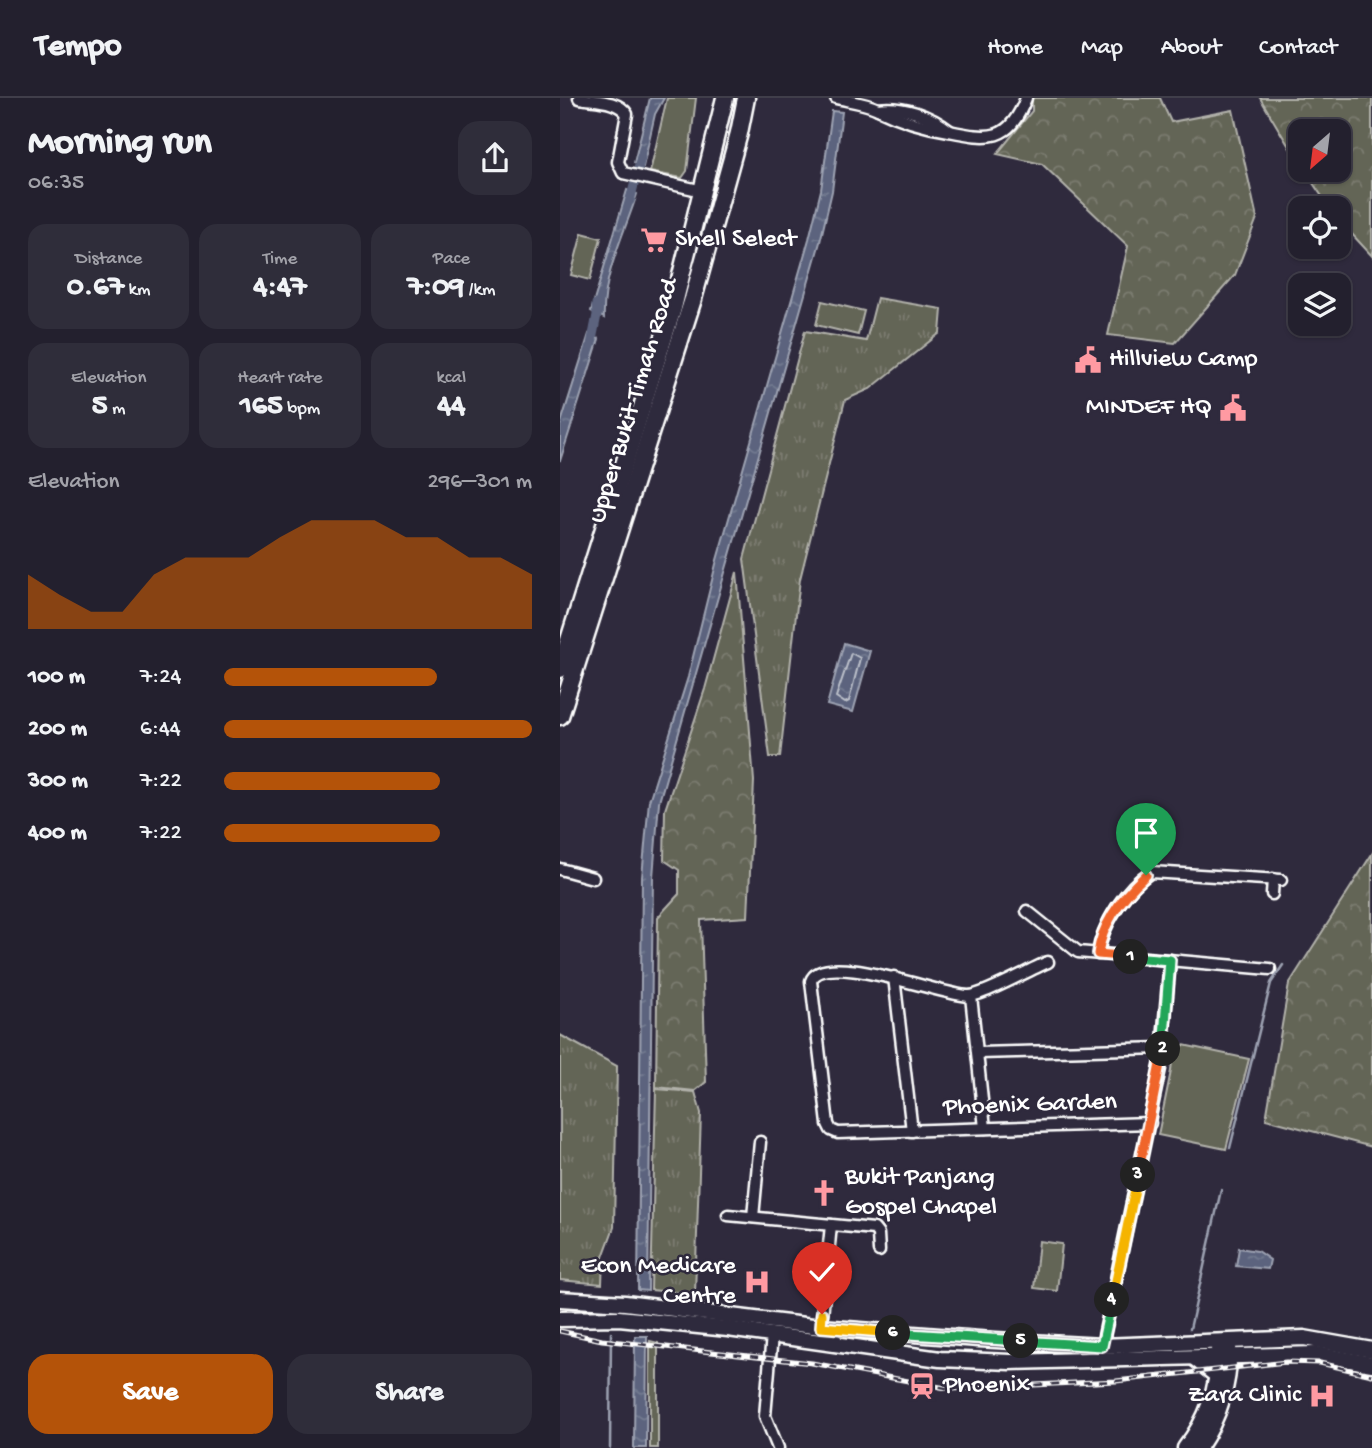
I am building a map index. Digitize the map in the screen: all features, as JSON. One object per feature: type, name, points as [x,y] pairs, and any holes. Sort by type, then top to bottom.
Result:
[{"type":"highway","name":"Upper Bukit Timah Road","points":[[579,611],[637,431],[703,191],[725,98]]},
{"type":"highway","name":"Upper Bukit Timah Road","points":[[560,716],[693,299],[749,101]]},
{"type":"highway","points":[[560,644],[566,627],[579,611]]},
{"type":"highway","points":[[560,669],[579,611]]},
{"type":"main road","points":[[560,1298],[625,1303],[821,1327],[943,1337],[1316,1354],[1372,1364]]},
{"type":"main road","points":[[560,1319],[619,1318],[772,1335],[940,1359],[989,1361],[1190,1356],[1304,1338],[1372,1350]]},
{"type":"main road","points":[[940,1359],[958,1352],[955,1343],[943,1337]]},
{"type":"main road","points":[[979,1339],[970,1344],[970,1353],[989,1361]]},
{"type":"main road","points":[[1185,1448],[1207,1412],[1223,1349]]},
{"type":"main road","points":[[1199,1448],[1217,1414],[1223,1349]]},
{"type":"main road","points":[[1190,1356],[1217,1376]]},
{"type":"street","points":[[579,98],[623,107],[627,114],[619,168],[629,177],[703,191]]},
{"type":"street","points":[[840,99],[878,108],[891,106],[929,117],[950,131],[980,138],[1002,132],[1017,118],[1026,98]]},
{"type":"street","points":[[560,869],[593,878]]},
{"type":"street","points":[[1098,954],[1105,924],[1143,877],[1151,872],[1277,880],[1272,894]]},
{"type":"street","points":[[1027,911],[1078,952],[1270,969]]},
{"type":"street","points":[[1102,1346],[1150,1123],[1163,1048],[1170,960]]},
{"type":"street","points":[[985,1128],[971,996],[1048,962]]},
{"type":"street","name":"Phoenix Garden","points":[[971,996],[894,977],[850,971],[819,971],[813,974],[811,981],[825,1104],[831,1130],[838,1133],[1150,1123]]},
{"type":"street","name":"Phoenix Garden","points":[[894,977],[912,1130]]},
{"type":"street","points":[[978,1053],[1163,1048]]},
{"type":"street","points":[[753,1217],[760,1142]]},
{"type":"street","points":[[728,1215],[876,1231],[879,1251]]},
{"type":"street","points":[[831,1225],[821,1327],[824,1335],[850,1345]]},
{"type":"street","points":[[772,1335],[765,1416],[778,1448]]},
{"type":"green space","points":[[667,98],[696,98],[687,171],[682,178],[650,172]]},
{"type":"green space","points":[[1032,98],[1160,98],[1171,122],[1233,110],[1257,218],[1235,275],[1175,343],[1108,335],[1128,246],[1042,164],[997,154],[1032,111]]},
{"type":"green space","points":[[1260,98],[1372,98],[1372,256],[1351,233],[1351,196],[1322,196],[1312,182],[1351,182],[1351,119],[1288,119],[1288,145]]},
{"type":"green space","points":[[582,233],[601,238],[590,280],[571,275]]},
{"type":"green space","points":[[877,298],[942,309],[940,333],[870,389],[845,400],[800,579],[780,757],[770,757],[744,559],[805,331],[866,341]]},
{"type":"green space","points":[[822,301],[864,311],[858,335],[816,325]]},
{"type":"green space","points":[[737,572],[754,781],[748,917],[701,920],[706,1082],[695,1091],[656,1087],[658,917],[679,894],[679,870],[664,860],[665,810],[705,689]]},
{"type":"green space","points":[[1372,854],[1372,1147],[1266,1119],[1289,984]]},
{"type":"green space","points":[[560,1035],[617,1066],[614,1227],[603,1257],[602,1284],[560,1280]]},
{"type":"green space","points":[[1174,1043],[1249,1059],[1226,1149],[1158,1135]]},
{"type":"green space","points":[[656,1089],[695,1092],[701,1113],[695,1294],[651,1290]]},
{"type":"green space","points":[[1039,1241],[1062,1244],[1057,1291],[1034,1288]]},
{"type":"green space","points":[[650,1341],[658,1343],[658,1448],[650,1448]]},
{"type":"water","points":[[650,98],[664,98],[655,114],[643,167],[634,163]]},
{"type":"water","points":[[832,111],[842,112],[832,191],[820,242],[659,802],[653,877],[648,1291],[638,1290],[642,877],[649,801],[688,677],[717,560],[809,239],[821,190]]},
{"type":"water","points":[[627,190],[637,194],[610,271],[604,318],[591,311]]},
{"type":"water","points":[[589,334],[599,339],[560,461],[560,426]]},
{"type":"water","points":[[844,643],[870,651],[853,712],[827,705]]},
{"type":"water","points":[[1239,1248],[1257,1251],[1270,1260],[1268,1269],[1236,1266]]},
{"type":"water","points":[[635,1336],[647,1336],[646,1448],[634,1448]]},
{"type":"waterway","points":[[630,201],[641,157]]},
{"type":"waterway","points":[[591,345],[597,315],[596,304]]},
{"type":"waterway","points":[[1230,1148],[1271,983],[1283,965]]},
{"type":"waterway","points":[[1190,1329],[1221,1190]]},
{"type":"waterway","points":[[610,1448],[611,1333]]},
{"type":"railway","points":[[560,1331],[602,1340],[812,1363],[951,1389],[1116,1381],[1286,1362],[1320,1363],[1372,1375]]},
{"type":"place","name":"Shell Select","points":[[654,240]]},
{"type":"place","name":"Hillview Camp","points":[[1088,360]]},
{"type":"place","name":"MINDEF HQ","points":[[1233,408]]},
{"type":"place","name":"Bukit Panjang Gospel Chapel","points":[[824,1193]]},
{"type":"place","name":"Econ Medicare Centre","points":[[757,1282]]},
{"type":"place","name":"Phoenix","points":[[922,1386]]},
{"type":"place","name":"Zara Clinic","points":[[1322,1396]]},
{"type":"route","points":[[822,1314],[821,1327],[1102,1346],[1161,1064],[1170,960],[1098,954],[1105,924],[1146,875]]}]
